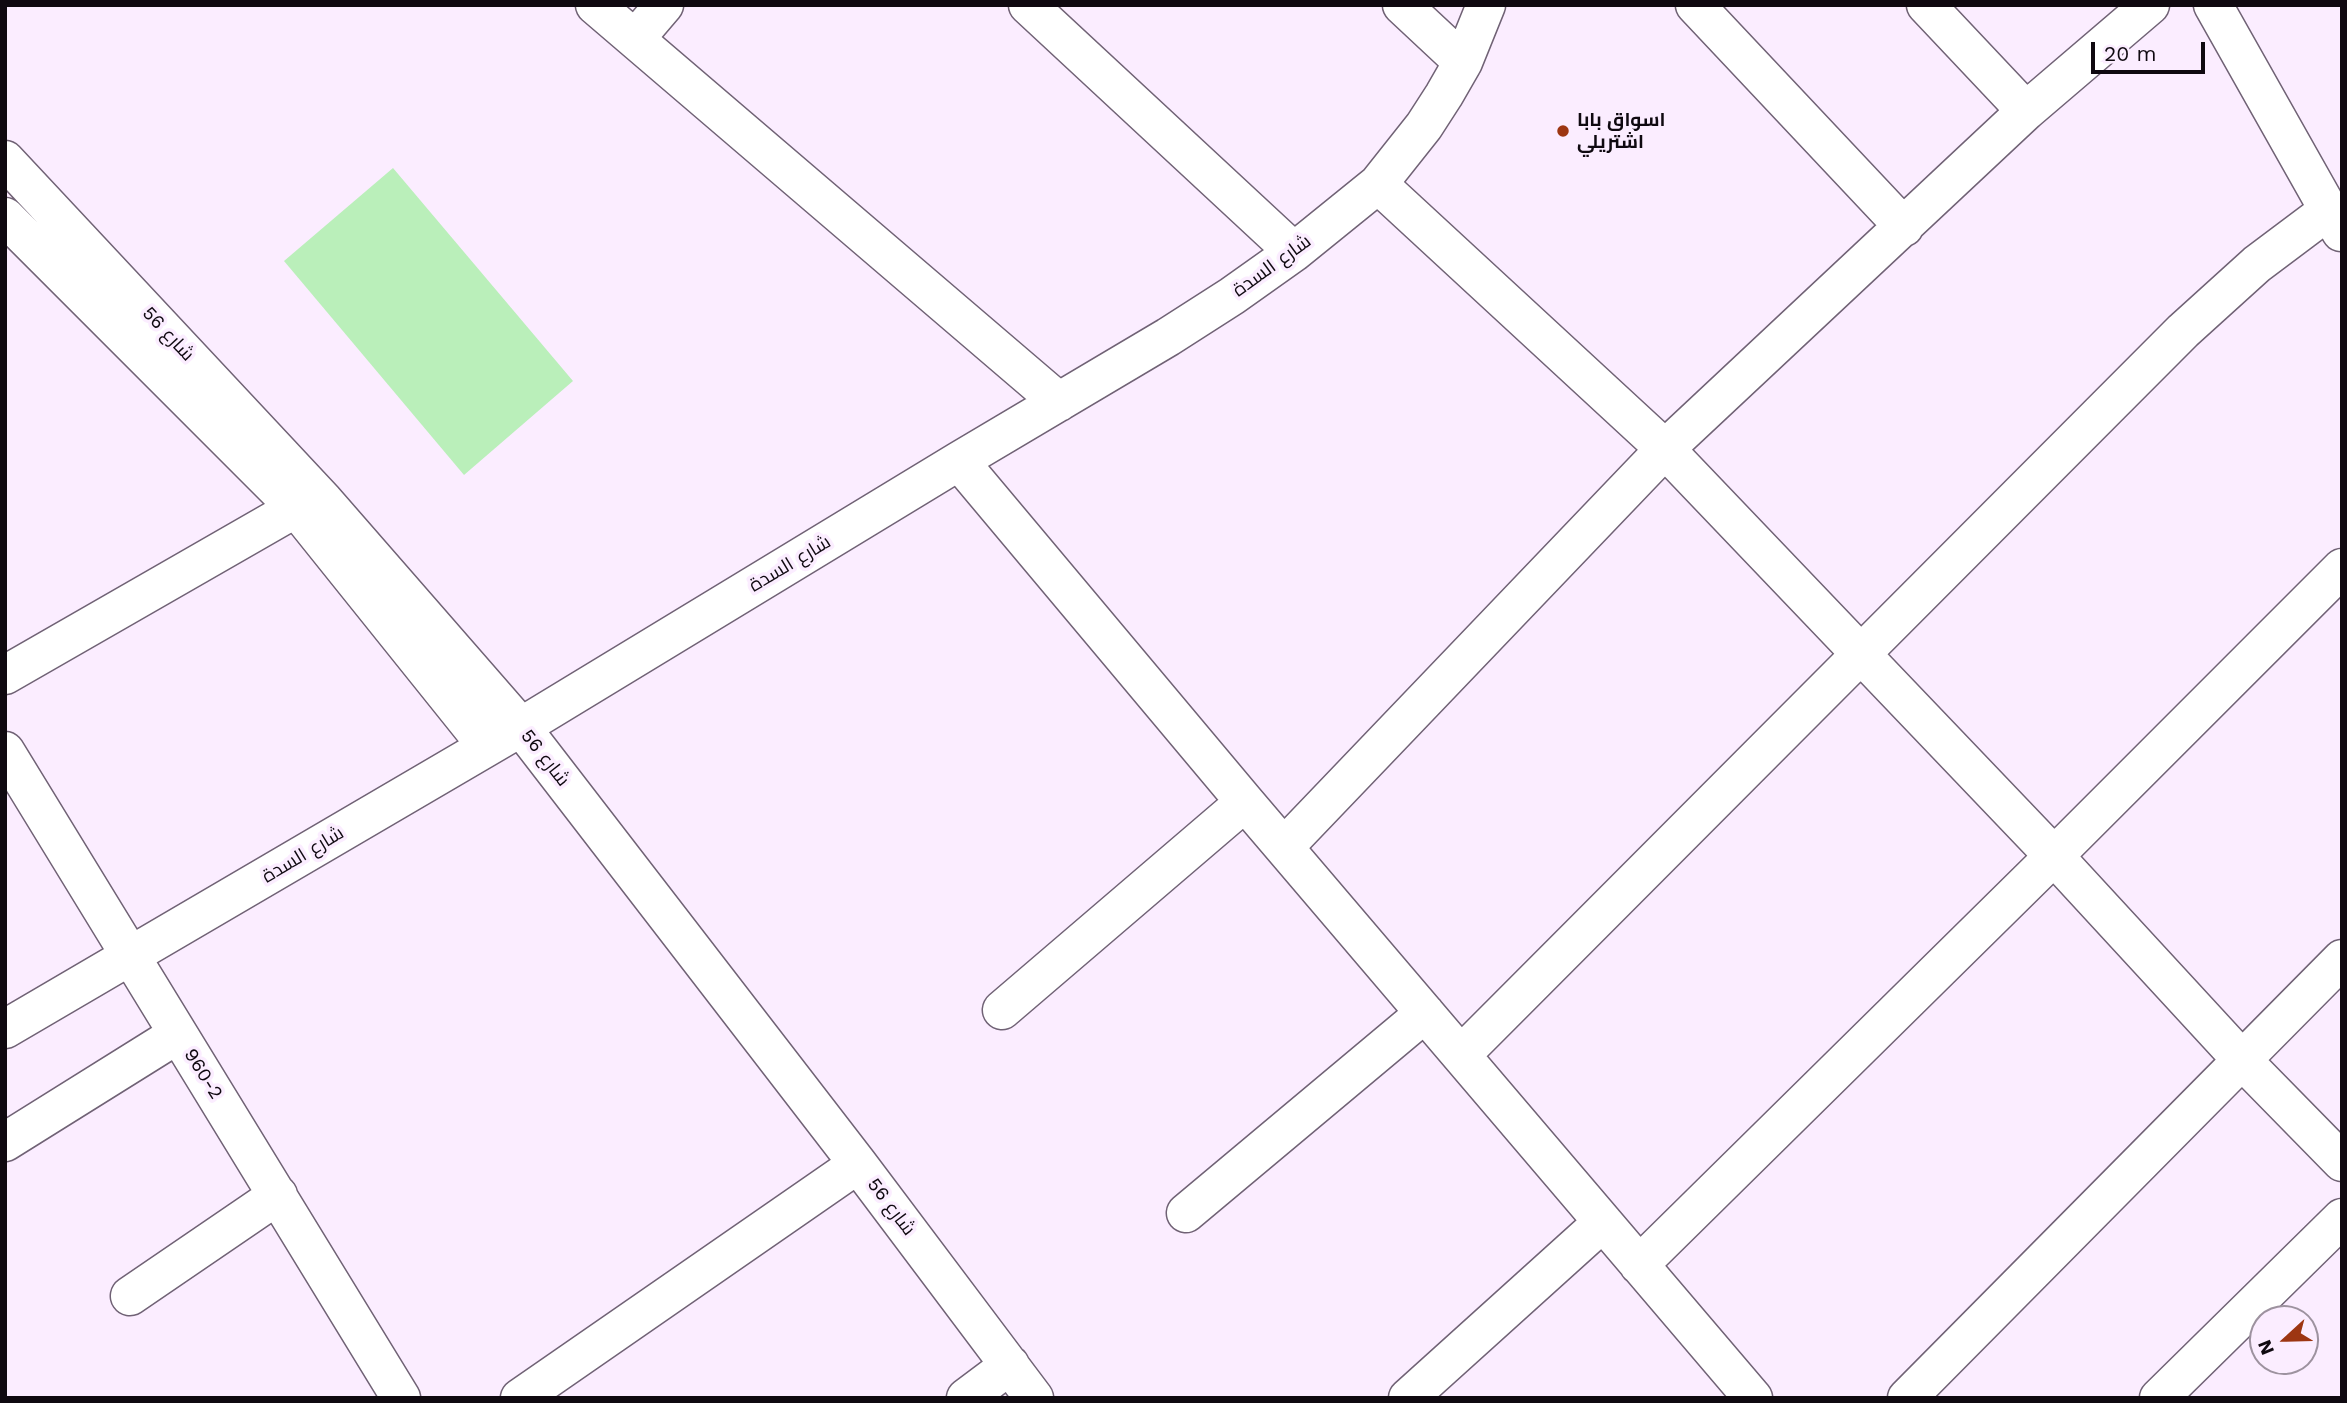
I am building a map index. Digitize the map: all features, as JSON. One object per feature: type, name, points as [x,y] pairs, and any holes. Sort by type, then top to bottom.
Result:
[{"type":"street","points":[[595,5],[1059,402]]},
{"type":"street","points":[[635,39],[664,5]]},
{"type":"street","points":[[1028,5],[1294,252]]},
{"type":"street","points":[[1402,5],[1463,62]]},
{"type":"street","name":"شارع السدة","points":[[5,1029],[521,727],[1168,337],[1294,252],[1378,184],[1424,126],[1463,62],[1486,5]]},
{"type":"street","points":[[1695,5],[1904,227]]},
{"type":"street","points":[[1926,5],[2026,111]]},
{"type":"street","points":[[1284,848],[1665,449],[2026,111],[2150,5]]},
{"type":"street","points":[[1461,1055],[2183,331],[2257,264],[2335,222],[2213,5]]},
{"type":"street","name":"شارع 56","points":[[5,160],[323,500],[521,727],[858,1164],[1034,1398]]},
{"type":"street","points":[[1378,184],[1665,449],[2054,856],[2242,1060],[2342,1162]]},
{"type":"street","points":[[5,217],[296,508],[486,746]]},
{"type":"street","points":[[959,461],[1245,802],[1753,1398]]},
{"type":"street","points":[[5,675],[296,508]]},
{"type":"street","points":[[1639,1265],[2342,568]]},
{"type":"street","name":"960-2","points":[[5,751],[401,1398]]},
{"type":"street","points":[[1002,1010],[1245,802]]},
{"type":"street","points":[[1907,1398],[2342,959]]},
{"type":"street","points":[[1186,1213],[1424,1013]]},
{"type":"street","points":[[5,1142],[178,1034]]},
{"type":"street","points":[[520,1398],[858,1164]]},
{"type":"street","points":[[130,1296],[278,1195]]},
{"type":"street","points":[[2159,1398],[2342,1217]]},
{"type":"street","points":[[1408,1398],[1603,1222]]},
{"type":"street","points":[[966,1398],[1010,1365]]},
{"type":"green space","points":[[393,168],[573,381],[464,475],[284,261]]},
{"type":"place","name":"اسواق بابا اشتريلي","points":[[1563,131]]}]
